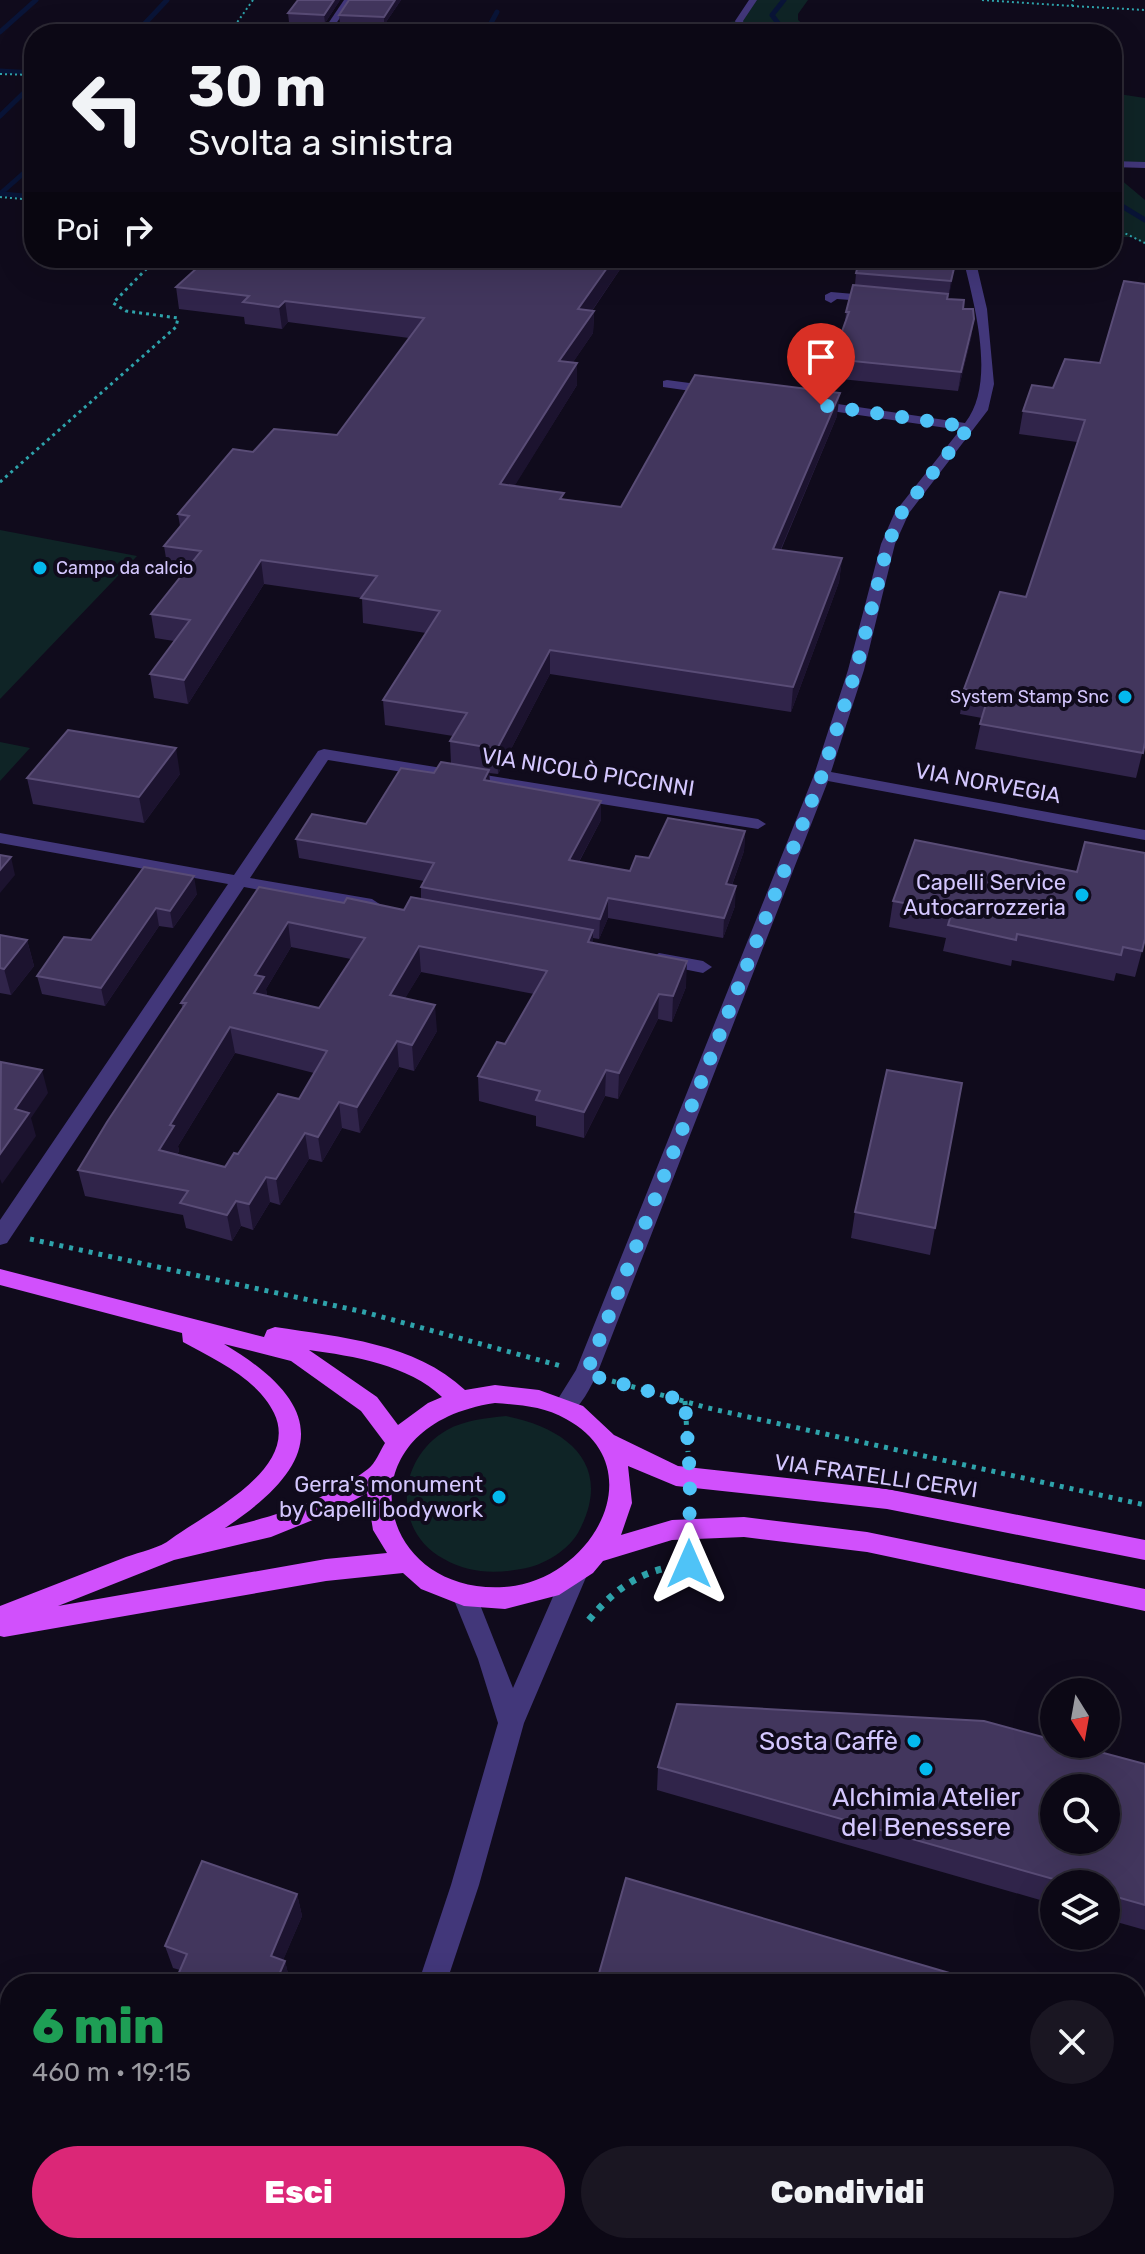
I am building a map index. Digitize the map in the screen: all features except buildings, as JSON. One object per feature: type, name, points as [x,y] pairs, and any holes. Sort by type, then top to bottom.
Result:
[{"type":"main road","points":[[0,1277],[298,1354],[369,1404],[397,1442]]},
{"type":"main road","points":[[163,1321],[363,1349],[437,1378],[460,1400]]},
{"type":"main road","points":[[163,1321],[241,1363],[278,1395],[290,1431],[289,1451],[270,1480],[172,1550]]},
{"type":"main road","points":[[495,1394],[530,1396],[564,1407],[606,1441],[615,1458],[622,1489],[617,1521],[602,1551],[575,1575],[541,1591],[503,1598],[464,1595],[420,1576],[404,1562],[389,1541],[380,1519],[377,1496],[381,1473],[397,1442],[414,1425],[435,1410],[460,1400],[495,1394]]},
{"type":"main road","name":"VIA FRATELLI CERVI","points":[[606,1441],[676,1476],[937,1507],[1145,1550]]},
{"type":"main road","points":[[0,1617],[172,1550],[262,1530],[327,1504],[381,1473]]},
{"type":"main road","points":[[602,1551],[672,1530],[744,1527],[867,1542],[1145,1600]]},
{"type":"main road","points":[[0,1626],[326,1570],[404,1562]]},
{"type":"street","points":[[332,24],[348,0]]},
{"type":"street","points":[[740,24],[739,21],[753,0]]},
{"type":"street","points":[[1122,164],[1145,165]]},
{"type":"street","points":[[564,1407],[586,1374],[822,775],[856,670],[888,544],[902,512],[982,410],[988,384],[973,308],[970,268]]},
{"type":"street","points":[[831,300],[831,295],[891,301]]},
{"type":"street","points":[[667,384],[728,393]]},
{"type":"street","points":[[790,401],[969,427]]},
{"type":"street","name":"VIA NICOLÒ PICCINNI","points":[[1,1235],[324,754],[758,824]]},
{"type":"street","name":"VIA NORVEGIA","points":[[822,775],[1145,835]]},
{"type":"street","points":[[0,838],[393,909]]},
{"type":"street","points":[[641,955],[703,967]]},
{"type":"street","points":[[435,1974],[465,1885],[511,1723],[575,1575]]},
{"type":"street","points":[[464,1595],[491,1659],[511,1723]]},
{"type":"path","points":[[236,24],[253,0]]},
{"type":"path","points":[[982,0],[1145,10]]},
{"type":"path","points":[[1072,6],[1073,0]]},
{"type":"path","points":[[0,74],[24,75]]},
{"type":"path","points":[[0,197],[24,199]]},
{"type":"path","points":[[1122,232],[1145,243]]},
{"type":"path","points":[[0,482],[176,327],[178,318],[126,311],[118,309],[113,303],[147,268]]},
{"type":"path","points":[[1,1235],[317,1303],[513,1351],[685,1401],[1145,1505]]},
{"type":"path","points":[[685,1401],[690,1477]]},
{"type":"path","points":[[582,1629],[610,1593],[637,1574],[662,1566],[689,1564],[689,1530]]},
{"type":"green space","points":[[753,0],[808,0],[798,14],[798,20],[803,24],[729,24],[739,21]]},
{"type":"green space","points":[[1122,95],[1145,98],[1145,165],[1126,164],[1122,174]]},
{"type":"green space","points":[[1122,181],[1145,200],[1145,244],[1132,237],[1122,237]]},
{"type":"green space","points":[[0,530],[137,556],[0,699]]},
{"type":"green space","points":[[0,742],[30,748],[0,781]]},
{"type":"green space","points":[[506,1416],[548,1430],[565,1440],[578,1453],[587,1468],[591,1486],[589,1506],[570,1544],[547,1561],[511,1571],[472,1570],[444,1559],[427,1547],[415,1531],[408,1513],[410,1476],[430,1442],[447,1430],[468,1422]]},
{"type":"waterway","points":[[0,32],[36,0]]},
{"type":"waterway","points":[[144,24],[167,0]]},
{"type":"waterway","points":[[779,24],[772,15],[784,0]]},
{"type":"waterway","points":[[490,24],[497,12]]},
{"type":"waterway","points":[[0,71],[24,72]]},
{"type":"waterway","points":[[0,116],[24,93]]},
{"type":"waterway","points":[[0,194],[24,173]]},
{"type":"waterway","points":[[3,194],[24,196]]},
{"type":"waterway","points":[[1122,206],[1145,220]]},
{"type":"place","name":"Campo da calcio","points":[[40,568]]},
{"type":"place","name":"System Stamp Snc","points":[[1125,697]]},
{"type":"place","name":"Capelli Service Autocarrozzeria","points":[[1082,895]]},
{"type":"place","name":"Gerra's monument by Capelli bodywork","points":[[499,1497]]},
{"type":"place","name":"Sosta Caffè","points":[[914,1741]]},
{"type":"place","name":"Alchimia Atelier del Benessere","points":[[926,1769]]},
{"type":"route","points":[[689,1564],[690,1477],[685,1401],[586,1374],[822,775],[856,670],[888,544],[902,512],[969,427],[821,405]]}]
